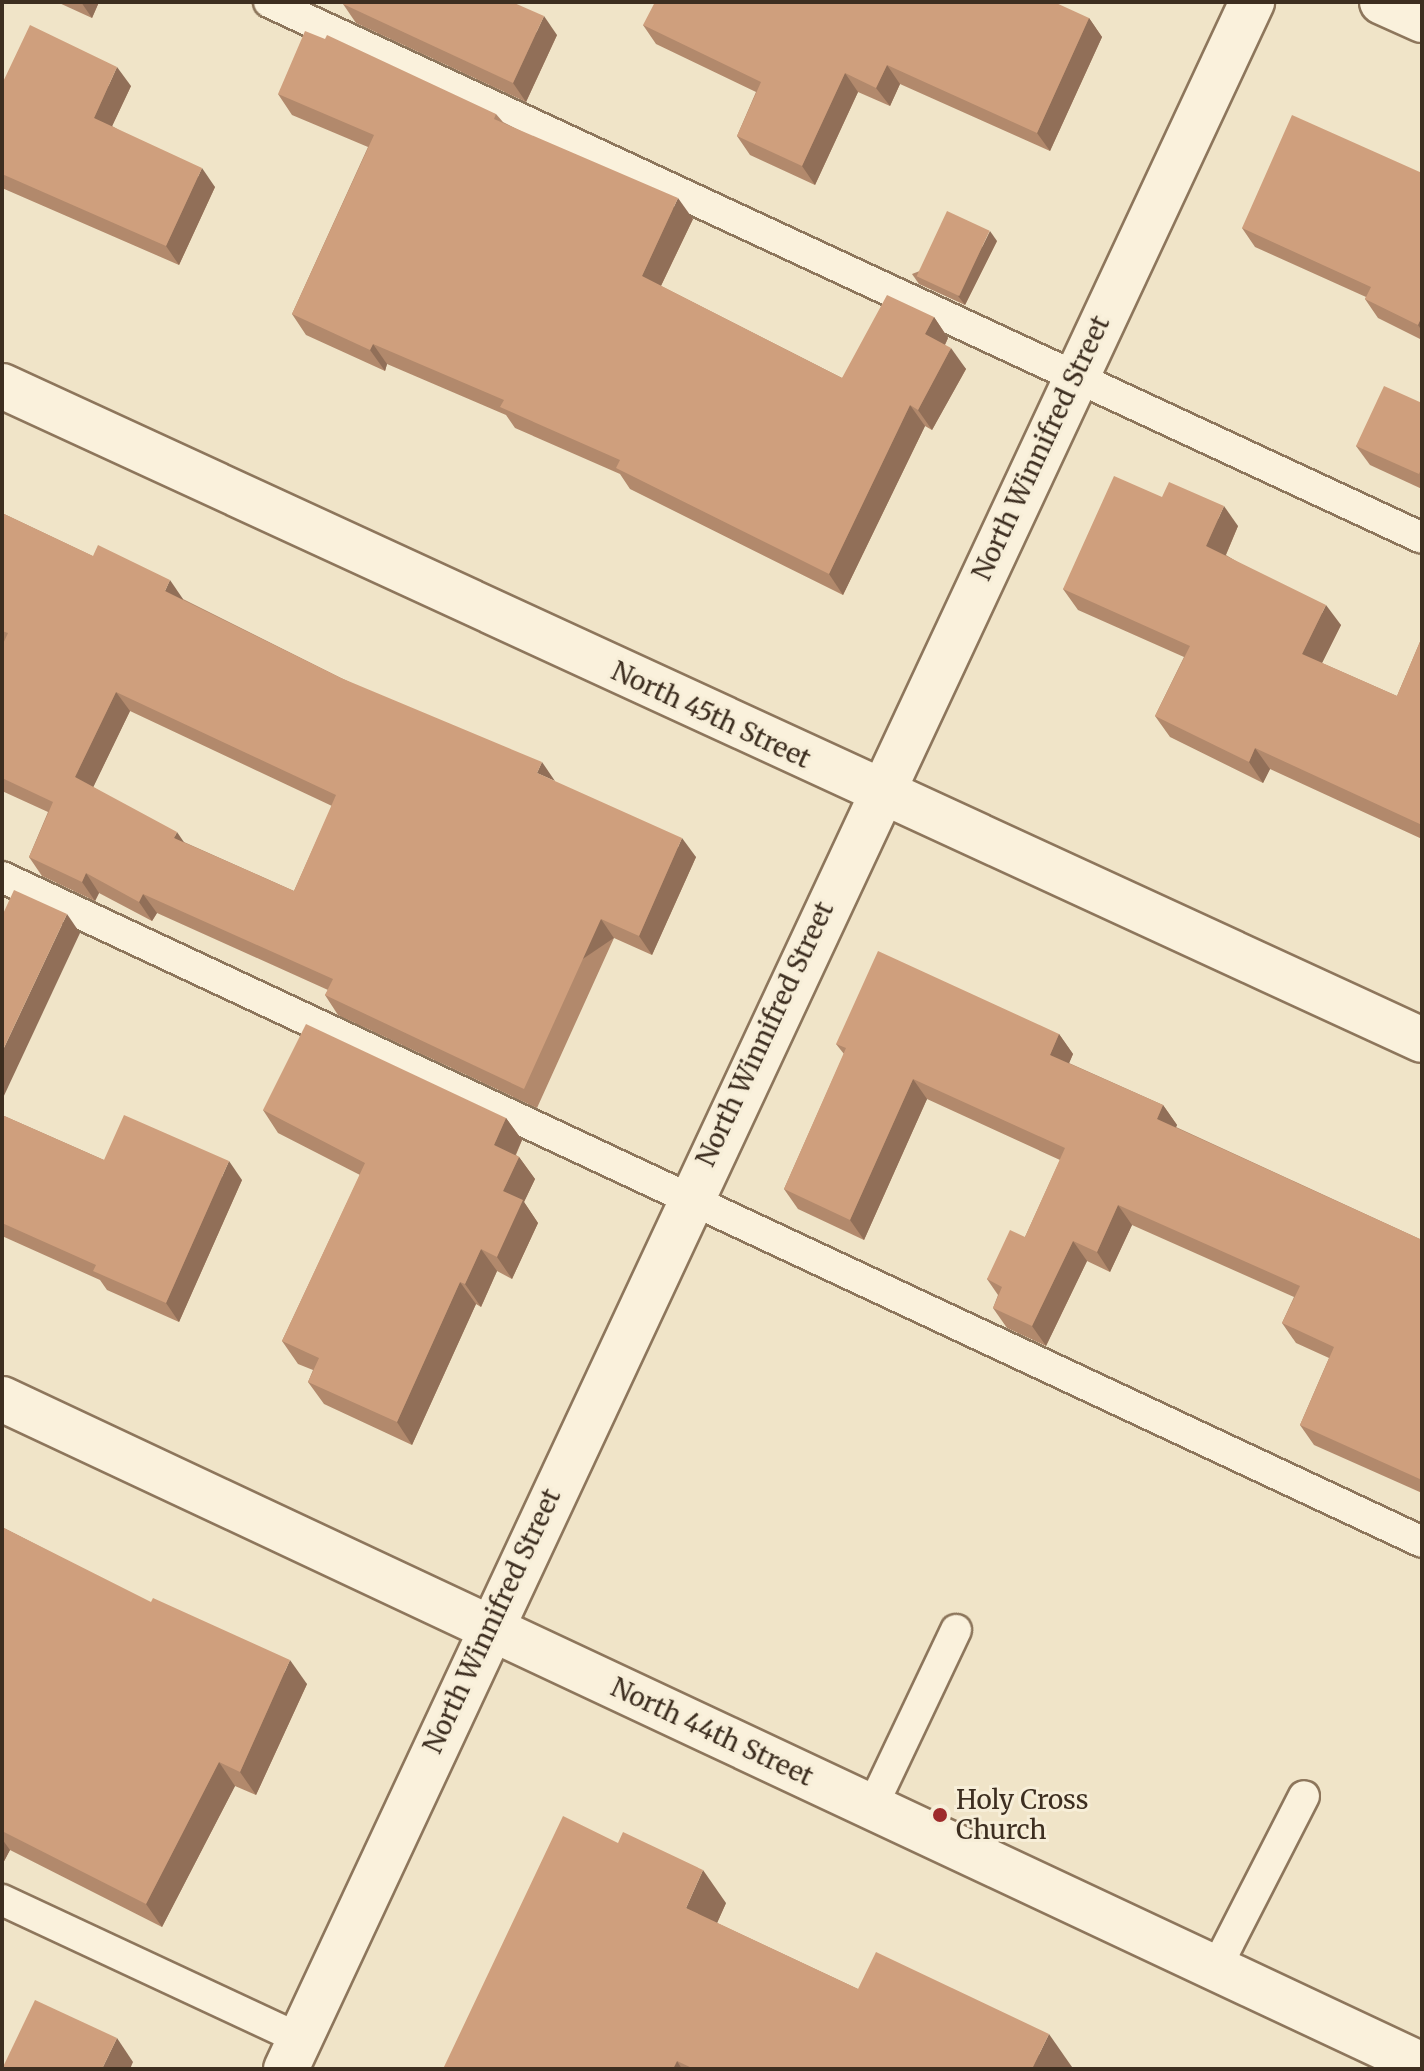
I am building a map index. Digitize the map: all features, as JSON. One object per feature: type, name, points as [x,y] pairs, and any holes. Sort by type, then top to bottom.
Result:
[{"type":"street","name":"North Winnifred Street","points":[[293,2054],[689,1196],[1252,2]]},
{"type":"street","points":[[1382,2],[1422,20]]},
{"type":"street","name":"North 45th Street","points":[[2,386],[1422,1040]]},
{"type":"street","name":"North 44th Street","points":[[2,1399],[1422,2065]]},
{"type":"lane","points":[[269,2],[1422,538]]},
{"type":"lane","points":[[2,877],[689,1196],[1422,1542]]},
{"type":"lane","points":[[872,1807],[956,1630]]},
{"type":"lane","points":[[1216,1968],[1304,1796]]},
{"type":"lane","points":[[2,1900],[293,2054]]},
{"type":"building","points":[[344,2],[512,2],[544,16],[513,83]]},
{"type":"building","points":[[655,2],[1054,2],[1089,18],[1037,133],[887,65],[876,88],[845,73],[802,166],[737,136],[761,82],[643,25]]},
{"type":"building","points":[[30,25],[117,67],[94,118],[202,168],[166,246],[2,174],[2,84]]},
{"type":"building","points":[[305,31],[325,39],[327,35],[496,114],[494,119],[678,198],[642,276],[842,378],[887,295],[934,317],[925,334],[951,348],[918,410],[910,405],[829,574],[616,468],[620,460],[500,407],[504,400],[373,344],[370,350],[292,314],[374,135],[278,94]]},
{"type":"building","points":[[1292,115],[1422,173],[1422,316],[1418,325],[1365,299],[1371,287],[1242,228]]},
{"type":"building","points":[[947,211],[990,231],[959,296],[917,276]]},
{"type":"building","points":[[1384,386],[1422,403],[1422,467],[1419,474],[1356,446]]},
{"type":"building","points":[[1114,476],[1162,497],[1169,482],[1224,506],[1206,546],[1326,605],[1302,654],[1397,696],[1422,637],[1422,825],[1255,748],[1249,762],[1155,716],[1190,646],[1063,589]]},
{"type":"building","points":[[2,513],[93,556],[98,545],[170,580],[165,591],[341,678],[542,762],[537,773],[682,838],[639,936],[601,919],[524,1089],[325,995],[333,979],[143,894],[139,902],[86,873],[82,882],[29,857],[53,802],[2,778],[2,646],[8,633],[2,631]],"holes":[[[116,692],[336,795],[294,891],[174,838],[177,832],[75,777]]]},
{"type":"building","points":[[14,890],[67,914],[2,1052],[2,916]]},
{"type":"building","points":[[878,951],[1059,1034],[1050,1055],[1163,1105],[1157,1119],[1422,1240],[1422,1480],[1300,1425],[1334,1347],[1282,1323],[1300,1286],[1118,1205],[1097,1252],[1073,1241],[1032,1326],[993,1308],[1002,1287],[987,1279],[1010,1230],[1025,1237],[1065,1148],[913,1079],[850,1220],[784,1189],[846,1048],[836,1044]]},
{"type":"building","points":[[306,1024],[506,1118],[494,1145],[519,1157],[503,1191],[523,1200],[497,1257],[481,1249],[465,1284],[460,1282],[397,1422],[308,1382],[319,1358],[282,1341],[365,1163],[263,1110]]},
{"type":"building","points":[[2,1115],[104,1160],[124,1115],[229,1161],[166,1303],[93,1271],[96,1265],[2,1223]]},
{"type":"building","points":[[2,1527],[151,1602],[153,1598],[290,1660],[240,1772],[219,1762],[146,1904],[2,1831]]},
{"type":"building","points":[[563,1816],[618,1843],[623,1832],[703,1870],[686,1908],[858,1989],[876,1952],[1049,2034],[1032,2069],[694,2069],[677,2061],[673,2069],[443,2069]]},
{"type":"building","points":[[35,2000],[117,2038],[102,2069],[2,2069]]},
{"type":"place","name":"Holy Cross Church","points":[[940,1815]]}]
